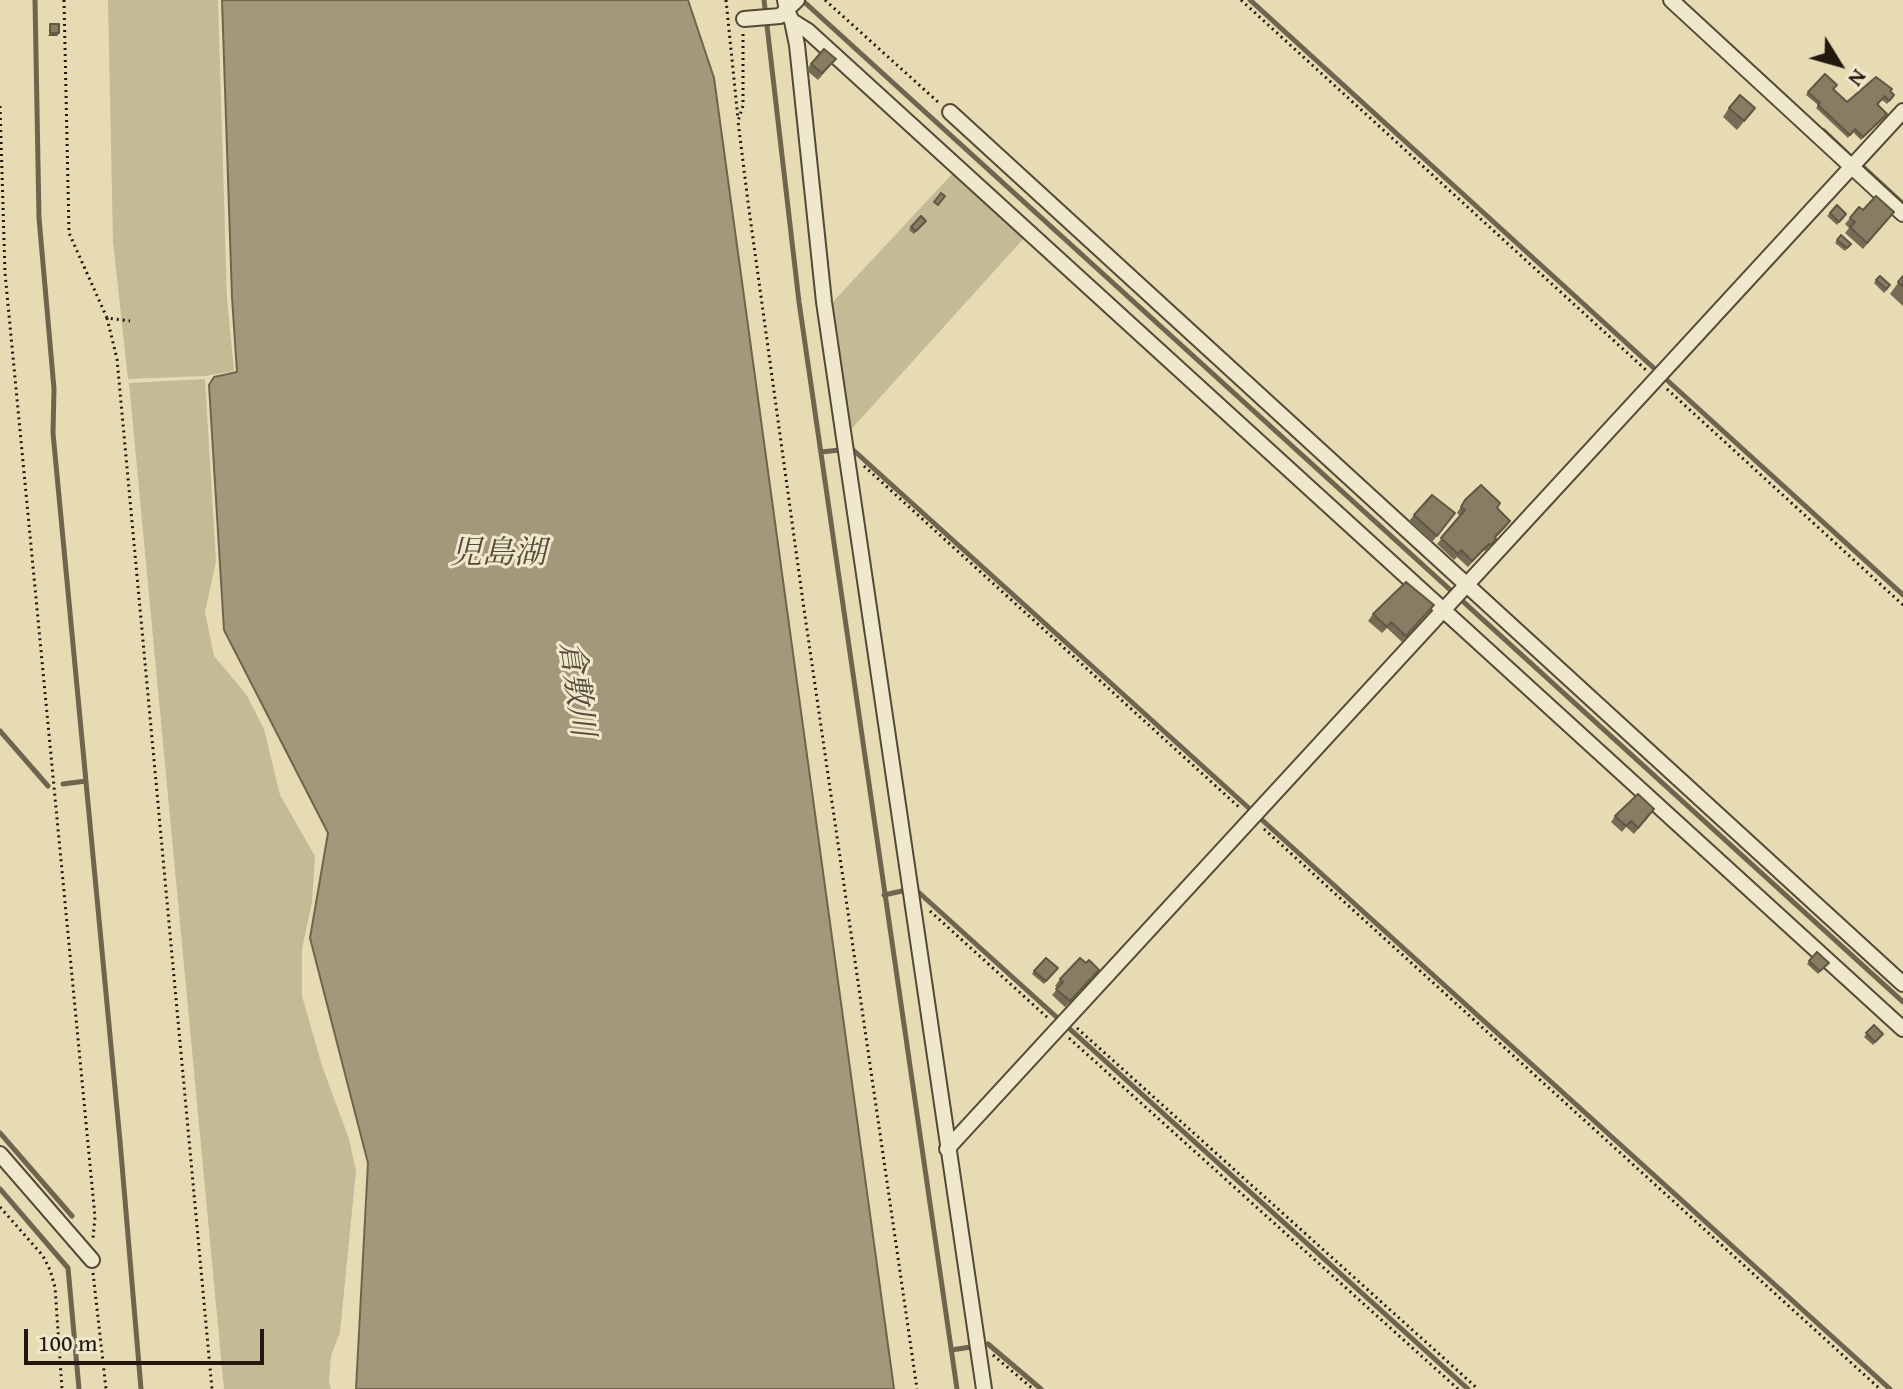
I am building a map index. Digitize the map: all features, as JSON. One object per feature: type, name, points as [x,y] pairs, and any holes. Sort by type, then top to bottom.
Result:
[{"type":"street","points":[[1671,0],[1903,214]]},
{"type":"street","points":[[749,18],[789,8]]},
{"type":"street","points":[[789,8],[797,45],[824,302],[846,459],[984,1389]]},
{"type":"street","points":[[789,8],[808,31],[1903,984]]},
{"type":"street","points":[[947,1149],[1903,111]]},
{"type":"street","points":[[950,112],[1903,1029]]},
{"type":"street","points":[[0,1154],[92,1260]]},
{"type":"path","points":[[64,0],[69,233],[107,318],[117,359],[212,1389]]},
{"type":"path","points":[[726,0],[738,121],[803,602],[917,1389]]},
{"type":"path","points":[[825,0],[950,112]]},
{"type":"path","points":[[1241,0],[1903,605]]},
{"type":"path","points":[[738,121],[743,106],[749,18]]},
{"type":"path","points":[[0,106],[5,273],[93,1202],[92,1260],[106,1389]]},
{"type":"path","points":[[107,318],[130,321]]},
{"type":"path","points":[[846,459],[858,462],[868,470],[1880,1389]]},
{"type":"path","points":[[910,897],[915,898],[1063,1023],[1478,1389]]},
{"type":"path","points":[[1063,1023],[1458,1389]]},
{"type":"path","points":[[0,1207],[43,1256],[50,1270],[55,1287],[62,1389]]},
{"type":"path","points":[[978,1354],[994,1355],[1033,1389]]},
{"type":"shaded area","points":[[108,0],[218,0],[227,298],[234,371],[205,376],[128,379],[113,242]]},
{"type":"shaded area","points":[[954,172],[1025,237],[847,434],[829,306]]},
{"type":"shaded area","points":[[205,379],[216,561],[205,612],[214,656],[246,694],[264,729],[280,795],[315,856],[312,902],[302,949],[302,996],[322,1066],[349,1139],[356,1171],[340,1332],[331,1356],[331,1389],[224,1389],[129,383]]},
{"type":"water","name":"児島湖","points":[[222,0],[688,0],[714,78],[894,1389],[356,1389],[368,1163],[310,938],[328,833],[224,630],[209,385],[214,377],[237,372]]},
{"type":"building","points":[[50,24],[59,24],[59,33],[50,33]]},
{"type":"building","points":[[824,49],[836,59],[822,73],[811,64]]},
{"type":"building","points":[[1825,74],[1837,85],[1833,89],[1847,102],[1876,77],[1892,89],[1890,91],[1894,95],[1889,101],[1885,96],[1877,104],[1887,114],[1863,137],[1855,129],[1850,135],[1808,92]]},
{"type":"building","points":[[1740,95],[1755,108],[1744,121],[1729,108]]},
{"type":"building","points":[[941,193],[945,196],[938,205],[934,202]]},
{"type":"building","points":[[1876,196],[1894,212],[1867,243],[1850,227],[1855,222],[1850,218],[1859,207],[1863,210]]},
{"type":"building","points":[[1837,205],[1846,214],[1839,222],[1830,213]]},
{"type":"building","points":[[921,216],[926,221],[916,231],[911,227]]},
{"type":"building","points":[[1841,235],[1851,244],[1847,248],[1837,240]]},
{"type":"building","points":[[1880,276],[1890,285],[1886,289],[1876,280]]},
{"type":"building","points":[[1481,485],[1500,503],[1497,508],[1510,521],[1491,545],[1472,561],[1461,550],[1458,554],[1441,538],[1465,510],[1461,507],[1465,500]]},
{"type":"building","points":[[1432,495],[1455,513],[1437,536],[1414,515]]},
{"type":"building","points":[[1406,582],[1434,605],[1406,636],[1391,622],[1387,627],[1373,614]]},
{"type":"building","points":[[1638,794],[1654,809],[1638,828],[1631,821],[1626,826],[1615,816]]},
{"type":"building","points":[[1817,952],[1829,963],[1820,971],[1809,961]]},
{"type":"building","points":[[1046,958],[1058,968],[1046,981],[1034,971]]},
{"type":"building","points":[[1080,958],[1086,963],[1089,960],[1099,970],[1070,1001],[1056,989],[1063,982],[1060,979]]},
{"type":"building","points":[[1874,1025],[1883,1034],[1875,1042],[1866,1033]]},
{"type":"waterway","points":[[35,0],[39,218],[54,389],[53,433],[141,1389]]},
{"type":"waterway","points":[[764,0],[799,302],[957,1389]]},
{"type":"waterway","points":[[802,0],[1903,1002]]},
{"type":"waterway","points":[[1250,0],[1656,370]]},
{"type":"waterway","points":[[1824,131],[1852,158]]},
{"type":"waterway","points":[[1861,165],[1903,204]]},
{"type":"waterway","points":[[1668,381],[1903,595]]},
{"type":"waterway","points":[[851,448],[1251,810]]},
{"type":"waterway","points":[[821,452],[840,450]]},
{"type":"waterway","points":[[0,731],[48,786]]},
{"type":"waterway","points":[[63,784],[86,781]]},
{"type":"waterway","points":[[1261,819],[1890,1389]]},
{"type":"waterway","points":[[915,889],[1468,1389]]},
{"type":"waterway","points":[[884,895],[902,891]]},
{"type":"waterway","points":[[0,1133],[72,1216]]},
{"type":"waterway","points":[[0,1189],[68,1268],[79,1389]]},
{"type":"waterway","points":[[988,1344],[1041,1389]]},
{"type":"waterway","points":[[951,1350],[971,1347]]},
{"type":"water label","name":"倉敷川","points":[[575,689]]}]
